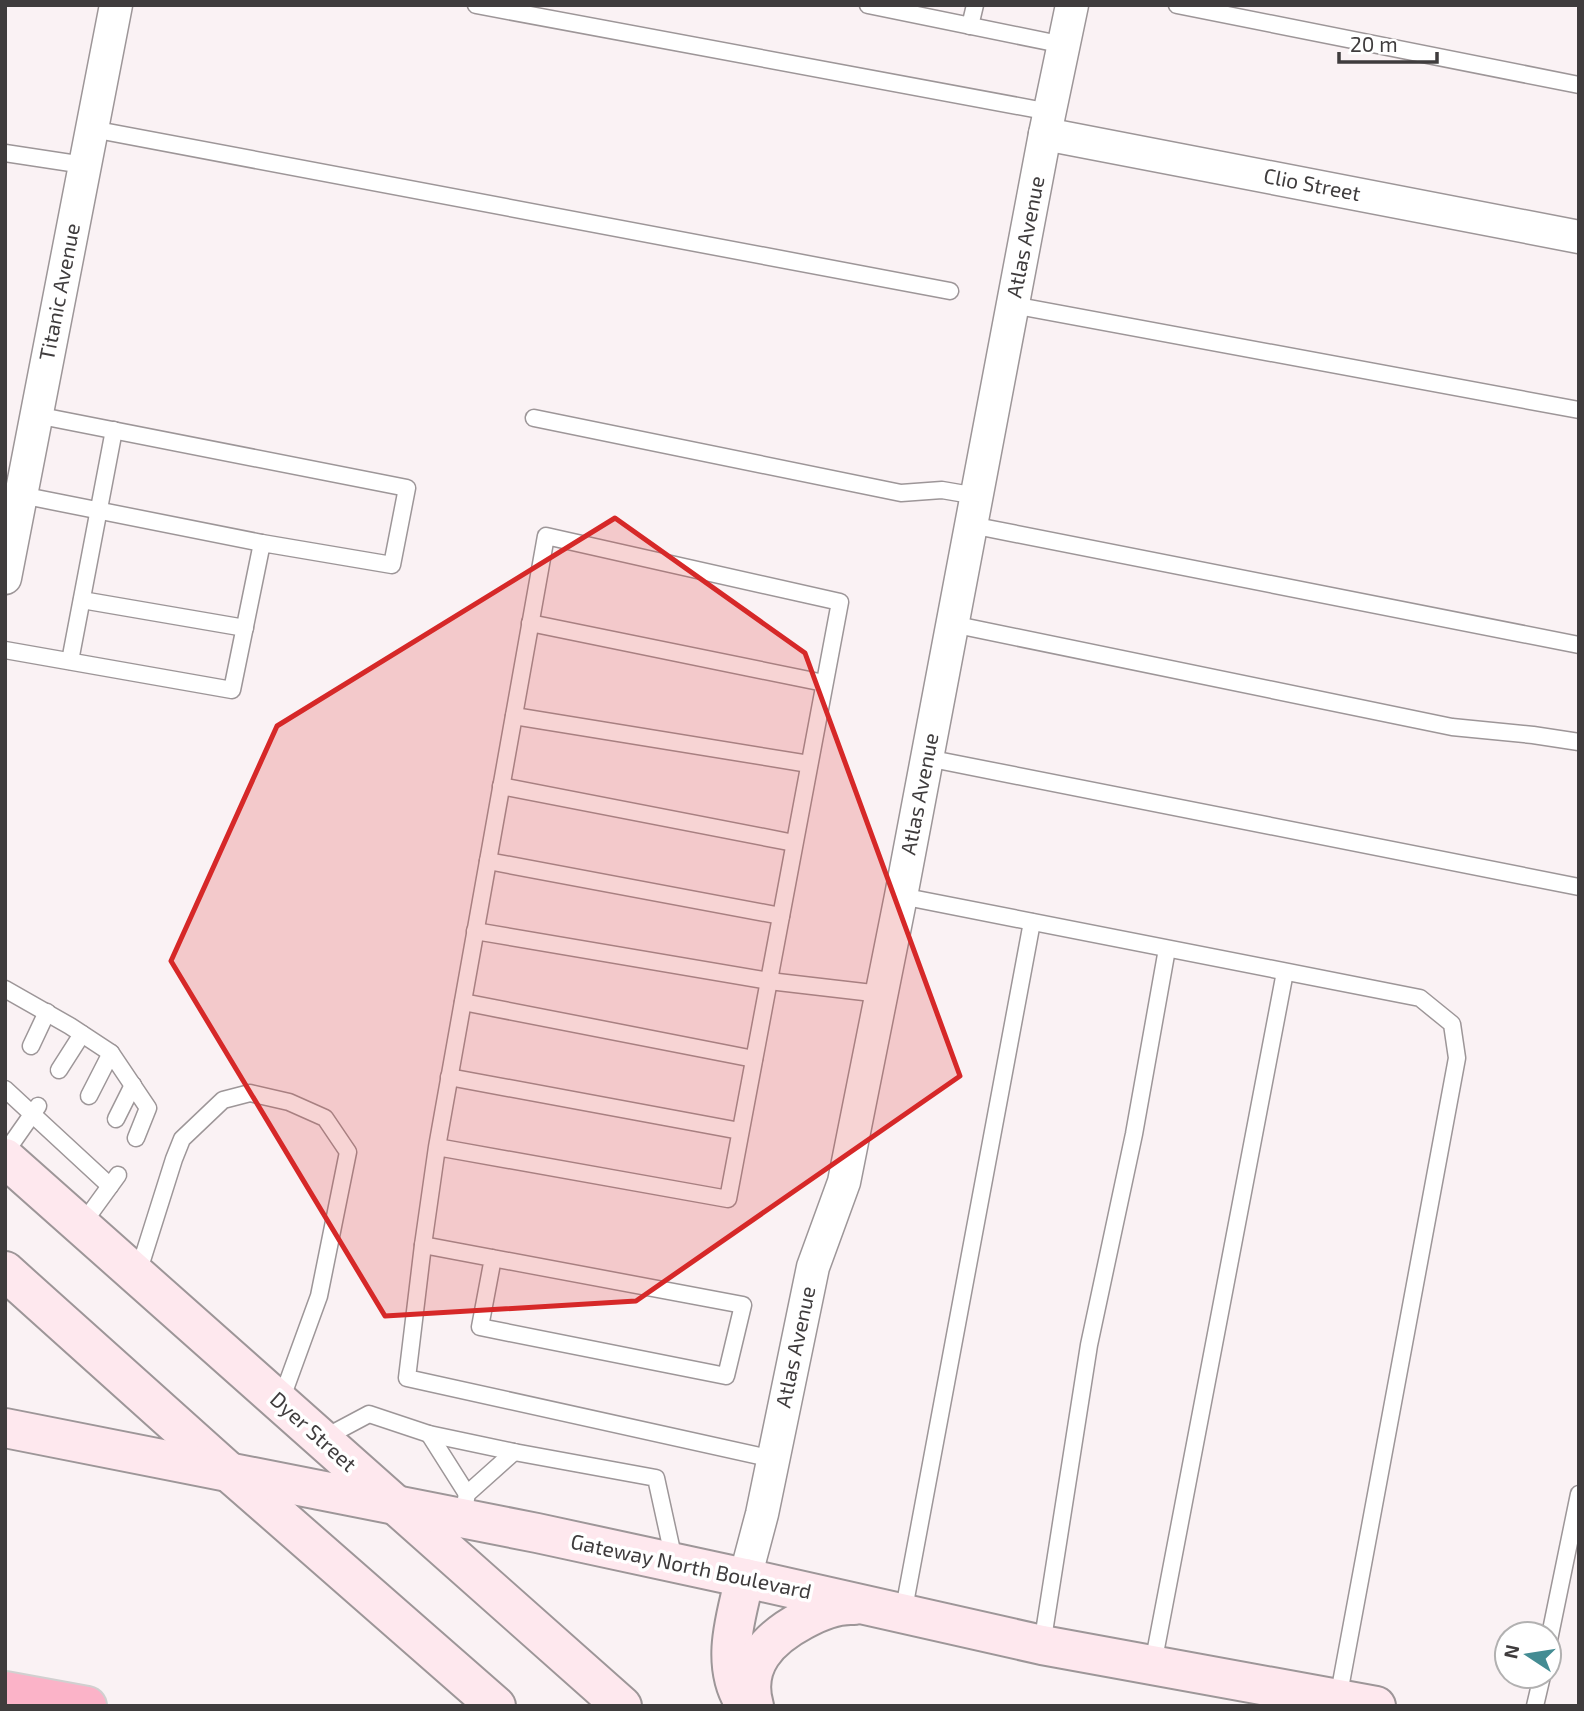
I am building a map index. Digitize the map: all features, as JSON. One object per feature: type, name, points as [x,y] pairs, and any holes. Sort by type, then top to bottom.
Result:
[{"type":"highway","points":[[5,1690],[87,1706]]},
{"type":"main road","name":"Dyer Street","points":[[5,1155],[81,1226],[622,1706]]},
{"type":"main road","points":[[5,1270],[230,1474],[496,1706]]},
{"type":"main road","name":"Gateway North Boulevard","points":[[5,1428],[396,1505],[465,1506],[674,1563],[1042,1645],[1376,1706]]},
{"type":"main road","points":[[745,1578],[730,1652],[732,1678],[746,1706]]},
{"type":"main road","points":[[754,1706],[750,1692],[751,1676],[760,1655],[771,1641],[789,1627],[818,1611],[841,1604],[885,1610]]},
{"type":"street","name":"Titanic Avenue","points":[[5,578],[116,5]]},
{"type":"street","name":"Atlas Avenue","points":[[745,1578],[762,1514],[813,1267],[844,1182],[1072,5]]},
{"type":"street","name":"Clio Street","points":[[1048,123],[1579,236]]},
{"type":"lane","points":[[476,5],[1048,123]]},
{"type":"lane","points":[[868,5],[1064,45]]},
{"type":"lane","points":[[970,26],[975,5]]},
{"type":"lane","points":[[1177,5],[1579,85]]},
{"type":"lane","points":[[92,129],[950,291]]},
{"type":"lane","points":[[5,153],[84,165]]},
{"type":"lane","points":[[1013,305],[1579,410]]},
{"type":"lane","points":[[21,495],[261,543],[392,565],[407,488],[36,415]]},
{"type":"lane","points":[[534,418],[901,492],[942,490],[974,510],[1579,645]]},
{"type":"lane","points":[[70,661],[114,430]]},
{"type":"lane","points":[[437,1147],[728,1199],[840,602],[546,536],[437,1147],[407,1378],[773,1459]]},
{"type":"lane","points":[[5,650],[232,690],[261,543]]},
{"type":"lane","points":[[82,600],[245,628]]},
{"type":"lane","points":[[530,623],[824,683]]},
{"type":"lane","points":[[952,624],[1452,727],[1579,742]]},
{"type":"lane","points":[[514,716],[810,764]]},
{"type":"lane","points":[[927,758],[1579,887]]},
{"type":"lane","points":[[501,786],[794,843]]},
{"type":"lane","points":[[488,861],[781,916]]},
{"type":"lane","points":[[901,896],[1420,998],[1452,1024],[1457,1058],[1338,1699]]},
{"type":"lane","points":[[885,1610],[1032,922]]},
{"type":"lane","points":[[475,931],[769,981],[881,994]]},
{"type":"lane","points":[[1042,1645],[1089,1345],[1133,1135],[1167,949]]},
{"type":"lane","points":[[1153,1664],[1285,972]]},
{"type":"lane","points":[[5,989],[111,1053],[148,1108],[136,1138]]},
{"type":"lane","points":[[463,1002],[754,1059]]},
{"type":"lane","points":[[31,1046],[47,1012]]},
{"type":"lane","points":[[59,1070],[82,1034]]},
{"type":"lane","points":[[89,1096],[111,1053]]},
{"type":"lane","points":[[449,1077],[740,1131]]},
{"type":"lane","points":[[116,1119],[133,1086]]},
{"type":"lane","points":[[9,1088],[114,1181],[81,1226]]},
{"type":"lane","points":[[137,1275],[182,1139],[223,1100],[250,1093],[289,1102],[325,1118],[348,1153],[319,1296],[280,1403]]},
{"type":"lane","points":[[5,1155],[35,1109]]},
{"type":"lane","points":[[423,1245],[493,1258],[743,1305],[726,1376],[480,1326],[493,1258]]},
{"type":"lane","points":[[321,1439],[369,1414],[429,1434],[656,1478],[674,1563]]},
{"type":"lane","points":[[429,1434],[465,1506],[514,1452]]},
{"type":"lane","points":[[1553,1620],[1579,1494]]},
{"type":"highlighted area","points":[[615,518],[805,653],[960,1076],[636,1301],[385,1316],[171,961],[277,726]]}]
